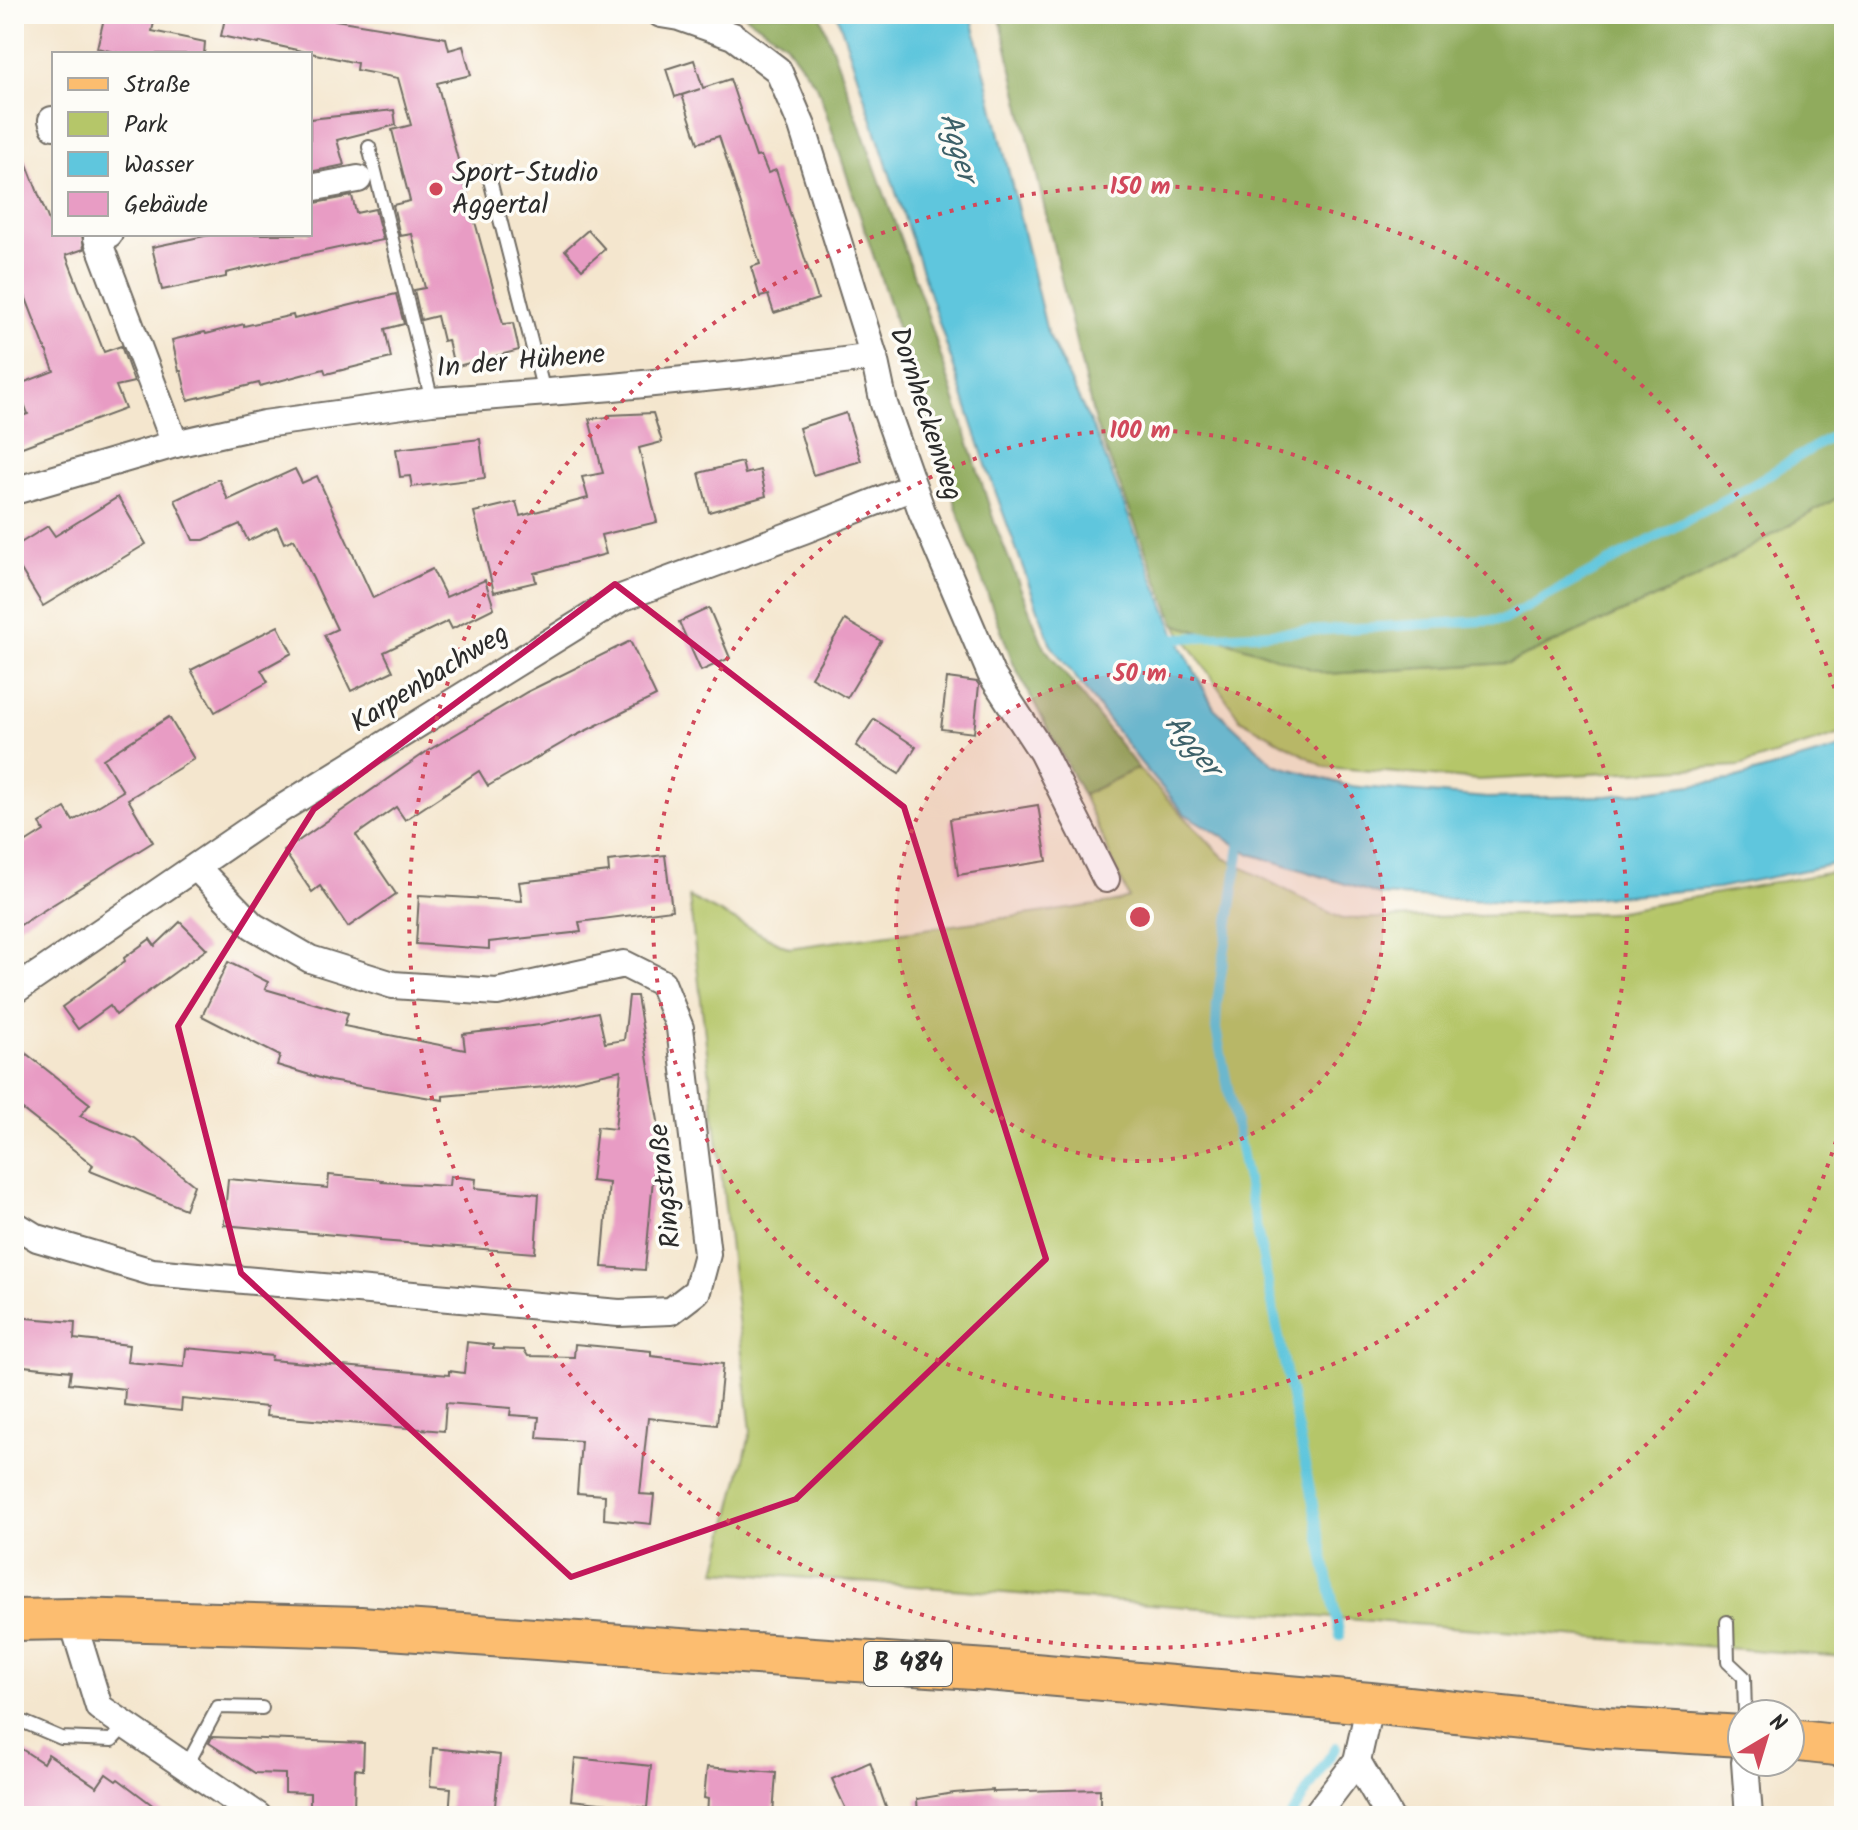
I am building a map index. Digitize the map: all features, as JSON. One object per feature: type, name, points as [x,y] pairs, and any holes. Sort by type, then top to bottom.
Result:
[{"type":"main road","name":"B 484","points":[[14,1620],[376,1628],[973,1669],[1370,1703],[1607,1728],[1726,1735]]},
{"type":"main road","points":[[1806,1742],[1844,1746]]},
{"type":"street","name":"Dornheckenweg","points":[[661,14],[733,36],[778,70],[802,126],[874,357],[884,404],[922,512],[991,674],[1042,752],[1106,879]]},
{"type":"street","points":[[312,188],[358,179]]},
{"type":"street","points":[[101,236],[175,444]]},
{"type":"street","name":"In der Hühene","points":[[14,491],[175,444],[264,424],[432,401],[745,374],[874,357]]},
{"type":"street","name":"Karpenbachweg","points":[[14,991],[268,817],[621,598],[913,487]]},
{"type":"street","name":"Ringstraße","points":[[14,1224],[37,1238],[152,1272],[619,1313],[671,1311],[697,1291],[707,1254],[680,1028],[662,983],[624,964],[497,992],[393,985],[310,959],[253,926],[196,867]]},
{"type":"street","points":[[72,1619],[99,1707],[258,1816]]},
{"type":"street","points":[[1315,1816],[1357,1761],[1370,1703]]},
{"type":"street","points":[[1357,1761],[1389,1816]]},
{"type":"street","points":[[1746,1778],[1749,1816]]},
{"type":"lane","points":[[369,147],[432,401]]},
{"type":"lane","points":[[488,172],[544,392]]},
{"type":"lane","points":[[1727,1622],[1728,1662],[1744,1677],[1745,1698]]},
{"type":"lane","points":[[186,1767],[218,1707],[262,1708]]},
{"type":"lane","points":[[14,1718],[61,1738],[112,1740],[126,1725]]},
{"type":"highlighted area","points":[[615,584],[904,807],[1046,1259],[796,1499],[571,1577],[241,1273],[178,1026],[314,809]]},
{"type":"green space","points":[[743,14],[820,14],[925,307],[995,524],[1044,647],[1138,768],[1083,795],[1014,665],[967,539],[818,88],[785,43]]},
{"type":"green space","points":[[999,14],[1844,14],[1844,494],[1688,583],[1509,663],[1327,674],[1175,624],[1095,423]]},
{"type":"green space","points":[[1844,494],[1844,733],[1739,766],[1479,780],[1325,767],[1240,719],[1175,624],[1327,674],[1509,663],[1688,583]]},
{"type":"green space","points":[[1138,768],[1224,858],[1342,919],[1609,913],[1844,870],[1844,1657],[716,1571],[751,1431],[689,897],[789,948],[1129,898],[1083,795]]},
{"type":"water","name":"Agger","points":[[837,14],[971,14],[1047,332],[1097,437],[1177,638],[1214,708],[1274,764],[1349,786],[1486,798],[1608,796],[1730,780],[1844,747],[1844,862],[1718,888],[1523,903],[1380,895],[1251,854],[1185,814],[1141,763],[1051,645],[988,471]]},
{"type":"building","points":[[105,14],[156,14],[152,31],[205,42],[204,52],[114,52],[97,48]]},
{"type":"building","points":[[226,14],[317,14],[335,20],[446,38],[449,50],[463,46],[471,75],[437,83],[503,324],[513,323],[519,350],[454,367],[448,340],[443,341],[437,316],[421,320],[414,290],[425,288],[412,234],[400,236],[393,205],[410,201],[392,130],[411,125],[398,78],[356,70],[357,63],[312,52],[221,36]]},
{"type":"building","points":[[694,60],[703,88],[730,79],[756,157],[761,156],[768,173],[776,170],[818,299],[774,313],[768,295],[760,297],[751,267],[760,264],[719,136],[698,143],[682,95],[700,89],[675,97],[666,69]]},
{"type":"building","points":[[394,110],[396,125],[337,140],[344,165],[312,172],[312,119]]},
{"type":"building","points":[[16,136],[52,229],[52,236],[82,236],[84,249],[66,255],[104,352],[121,346],[134,382],[116,386],[125,409],[14,450],[14,419],[28,414],[17,385],[54,371],[14,267]]},
{"type":"building","points":[[352,196],[356,213],[375,209],[383,240],[273,262],[226,273],[226,277],[162,290],[152,247],[204,236],[312,236],[312,204]]},
{"type":"building","points":[[588,230],[605,249],[582,269],[565,250]]},
{"type":"building","points":[[396,294],[404,324],[385,329],[391,358],[326,374],[324,369],[188,400],[172,340],[293,315],[294,319]]},
{"type":"building","points":[[653,413],[662,442],[639,448],[657,522],[601,535],[606,554],[534,573],[536,582],[494,592],[474,512],[516,502],[520,516],[588,498],[582,477],[603,473],[589,419]]},
{"type":"building","points":[[846,413],[861,461],[813,475],[799,428]]},
{"type":"building","points":[[480,439],[485,478],[412,487],[410,476],[400,477],[396,449]]},
{"type":"building","points":[[742,462],[745,474],[760,470],[766,496],[709,512],[699,473]]},
{"type":"building","points":[[295,469],[302,483],[317,476],[373,598],[432,569],[446,597],[485,580],[494,608],[452,629],[448,621],[384,652],[393,671],[351,691],[324,635],[337,629],[294,539],[284,543],[277,527],[248,541],[240,524],[204,540],[193,540],[175,500],[219,479],[228,500]]},
{"type":"building","points":[[118,497],[146,544],[43,606],[14,558],[14,547],[48,526],[55,536]]},
{"type":"building","points":[[709,608],[730,658],[701,671],[679,622]]},
{"type":"building","points":[[845,620],[881,641],[847,698],[811,677]]},
{"type":"building","points":[[278,626],[292,653],[261,670],[268,682],[215,712],[191,670]]},
{"type":"building","points":[[630,641],[656,696],[573,737],[488,786],[479,771],[405,820],[396,807],[356,835],[396,894],[348,927],[320,886],[312,892],[284,851],[429,750],[527,692]]},
{"type":"building","points":[[947,678],[977,682],[979,685],[974,733],[941,729]]},
{"type":"building","points":[[169,717],[194,759],[128,799],[153,842],[14,929],[14,850],[44,831],[40,823],[65,808],[73,821],[123,791],[103,759]]},
{"type":"building","points":[[874,719],[916,747],[899,774],[856,746]]},
{"type":"building","points":[[1038,805],[1047,861],[958,875],[950,819]]},
{"type":"building","points":[[665,855],[672,910],[579,922],[581,932],[489,942],[489,949],[416,944],[419,895],[522,901],[519,882],[609,872],[608,861]]},
{"type":"building","points":[[180,922],[207,949],[116,1015],[110,1006],[78,1029],[62,1007],[150,939],[155,946]]},
{"type":"building","points":[[228,962],[268,982],[265,989],[348,1013],[344,1026],[465,1050],[463,1034],[540,1025],[598,1012],[605,1043],[624,1040],[629,996],[637,996],[658,1121],[645,1270],[602,1267],[609,1183],[591,1181],[597,1127],[615,1129],[621,1070],[546,1087],[443,1096],[443,1100],[330,1081],[277,1065],[280,1056],[202,1016]]},
{"type":"building","points":[[14,1044],[90,1104],[80,1116],[136,1139],[194,1185],[185,1209],[90,1171],[93,1165],[14,1103]]},
{"type":"building","points":[[329,1175],[449,1186],[450,1176],[476,1179],[475,1188],[539,1194],[535,1253],[224,1225],[228,1179],[328,1188]]},
{"type":"building","points":[[14,1317],[75,1322],[74,1339],[129,1345],[127,1362],[184,1367],[186,1348],[272,1356],[271,1360],[449,1375],[449,1371],[464,1373],[467,1342],[493,1345],[493,1349],[524,1350],[528,1356],[574,1357],[575,1344],[651,1351],[651,1356],[723,1364],[717,1425],[648,1418],[640,1494],[654,1495],[651,1524],[604,1519],[605,1495],[577,1493],[581,1441],[537,1438],[539,1417],[510,1415],[511,1408],[446,1403],[444,1431],[266,1416],[267,1407],[182,1399],[181,1411],[124,1405],[125,1389],[69,1383],[71,1371],[14,1365]]},
{"type":"building","points":[[212,1737],[364,1743],[363,1770],[355,1769],[354,1811],[310,1810],[310,1793],[285,1792],[285,1774],[255,1773],[209,1743]]},
{"type":"building","points":[[14,1744],[43,1763],[48,1754],[97,1787],[106,1774],[116,1781],[118,1779],[167,1816],[14,1816]]},
{"type":"building","points":[[433,1748],[500,1755],[494,1816],[449,1816],[451,1788],[430,1786]]},
{"type":"building","points":[[575,1758],[651,1766],[647,1808],[571,1800]]},
{"type":"building","points":[[870,1762],[889,1816],[849,1816],[832,1779]]},
{"type":"building","points":[[707,1767],[776,1773],[773,1816],[707,1816],[708,1799],[704,1798]]},
{"type":"building","points":[[1100,1789],[1100,1816],[918,1816],[917,1799],[954,1793]]},
{"type":"waterway","points":[[1164,639],[1503,620],[1748,487],[1844,429]]},
{"type":"waterway","points":[[1242,833],[1217,1003],[1216,1029],[1340,1636]]},
{"type":"waterway","points":[[1291,1816],[1336,1747]]},
{"type":"place","name":"Sport-Studio Aggertal","points":[[436,189]]}]
